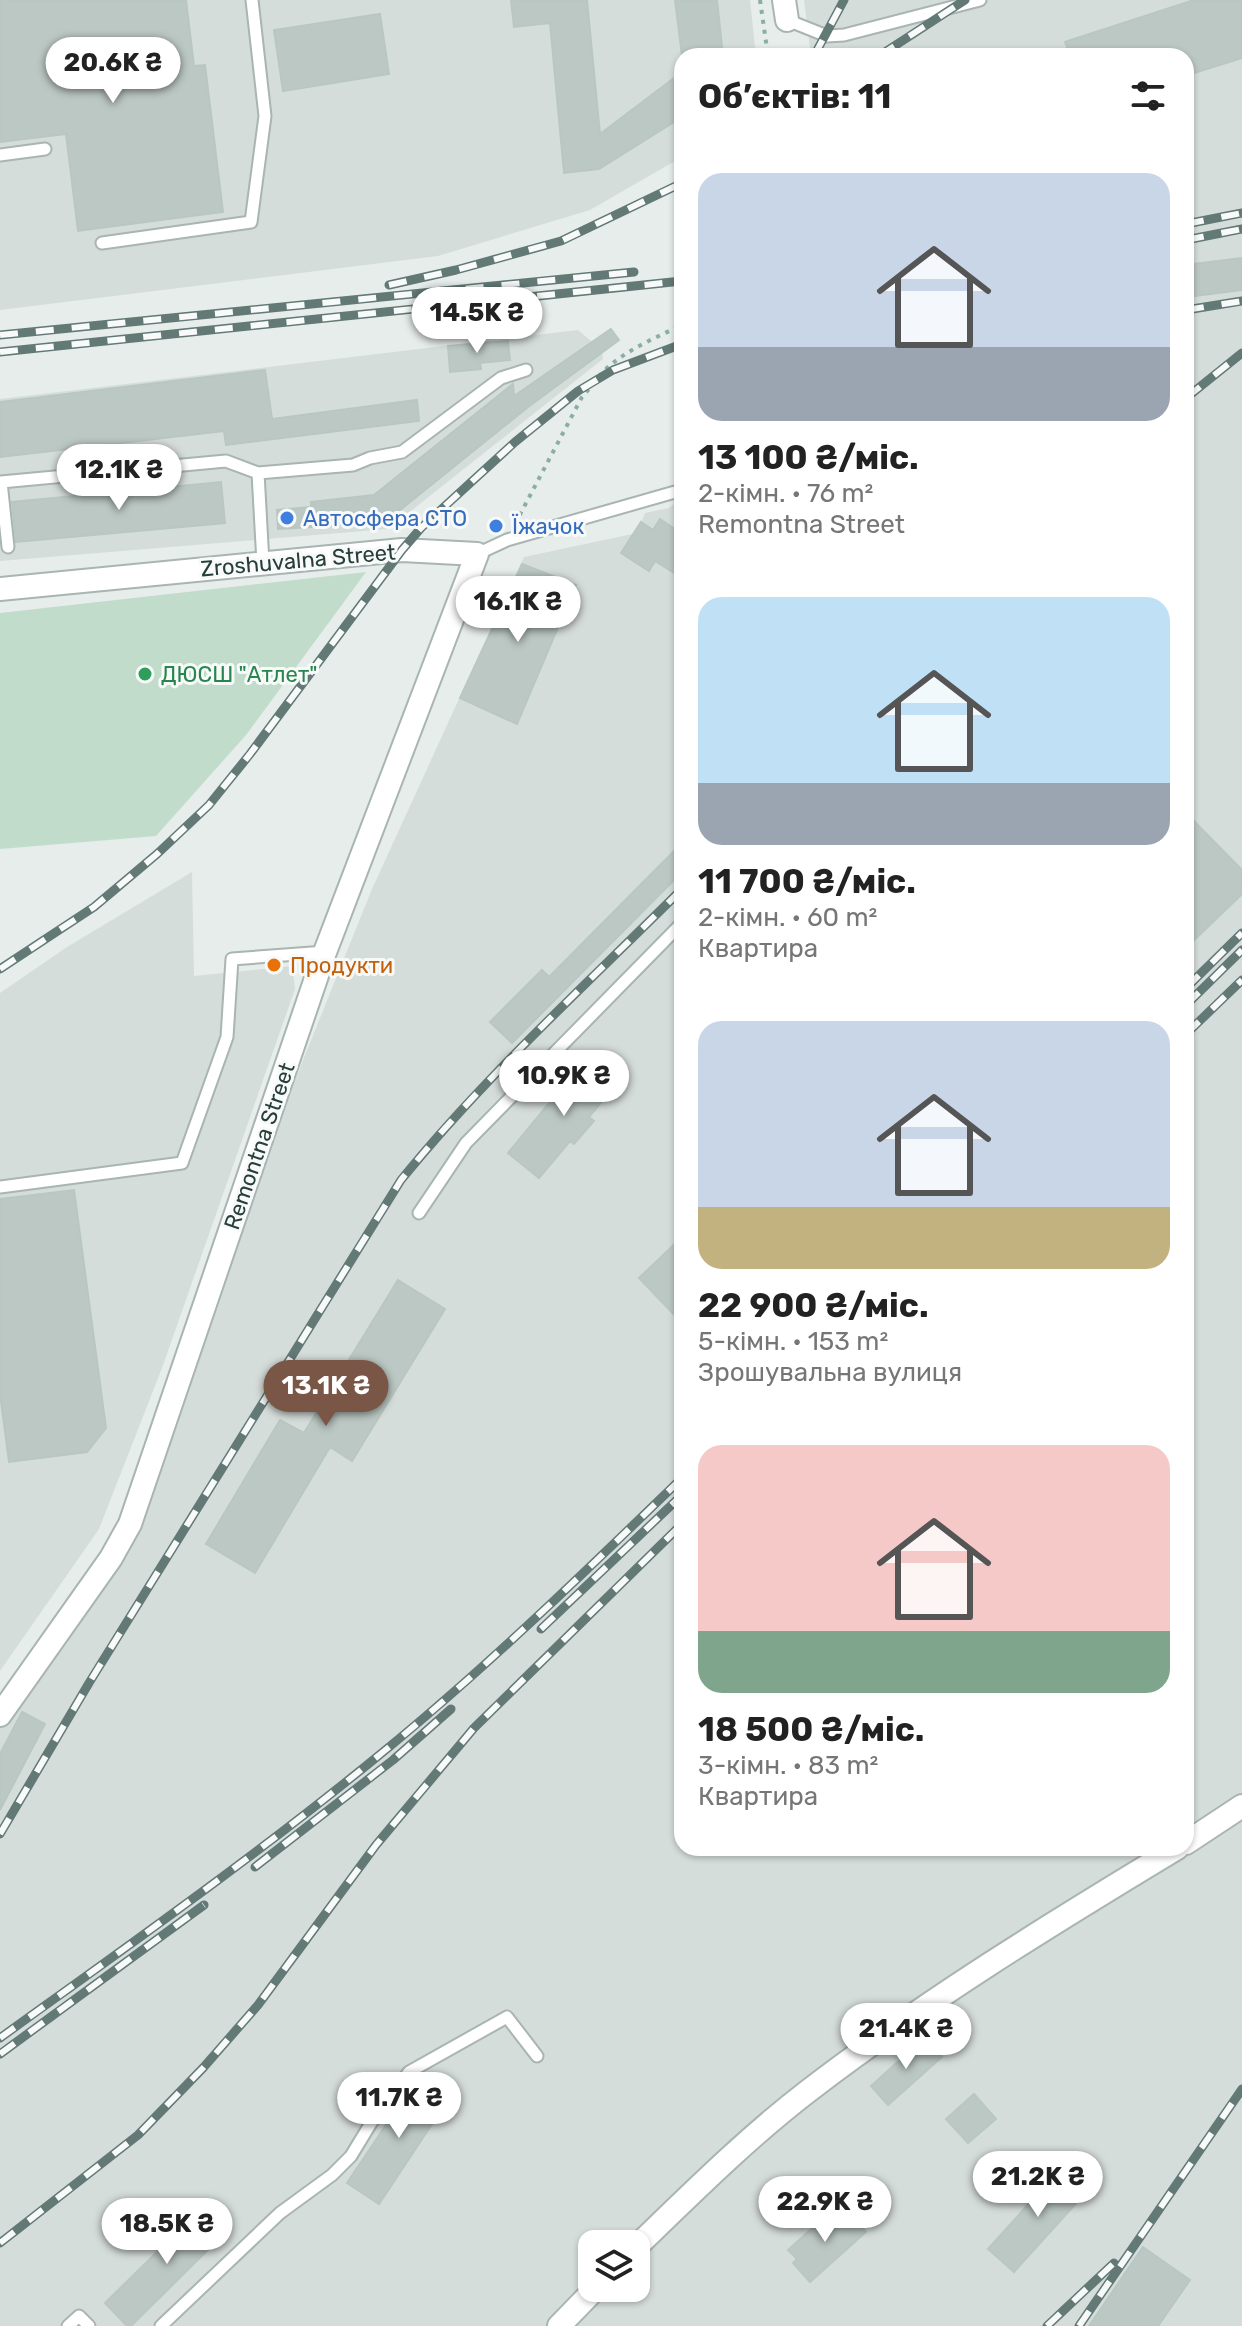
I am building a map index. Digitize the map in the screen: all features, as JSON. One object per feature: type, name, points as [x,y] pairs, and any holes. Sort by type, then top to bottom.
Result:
[{"type":"street","name":"Zroshuvalna Street","points":[[0,589],[402,550],[477,554]]},
{"type":"street","name":"Remontna Street","points":[[0,1715],[111,1558],[130,1524],[325,952],[477,554]]},
{"type":"street","points":[[1194,1838],[1242,1806]]},
{"type":"street","points":[[650,2233],[697,2187],[805,2093],[927,2005],[1164,1856]]},
{"type":"street","points":[[559,2326],[582,2302]]},
{"type":"lane","points":[[102,243],[251,222],[265,116],[252,0]]},
{"type":"lane","points":[[785,10],[827,36],[844,35],[980,0]]},
{"type":"lane","points":[[0,155],[45,149]]},
{"type":"lane","points":[[8,547],[1,482],[226,461],[258,473],[353,465],[370,458],[402,452],[501,378],[526,370]]},
{"type":"lane","points":[[258,473],[263,563]]},
{"type":"lane","name":"Zroshuvalna Street","points":[[477,554],[507,540],[674,492]]},
{"type":"lane","points":[[419,1213],[466,1143],[674,931]]},
{"type":"lane","points":[[0,1187],[182,1163],[227,1037],[232,959],[325,952]]},
{"type":"lane","points":[[161,2326],[280,2213],[332,2175],[351,2156],[409,2072],[507,2017],[537,2056]]},
{"type":"lane","points":[[68,2326],[79,2316],[89,2326]]},
{"type":"path","points":[[760,0],[767,48]]},
{"type":"path","points":[[507,540],[582,397],[612,363],[674,329]]},
{"type":"shaded area","points":[[0,0],[750,0],[755,48],[674,48],[674,162],[590,210],[438,256],[0,310]]},
{"type":"shaded area","points":[[804,0],[1242,0],[1242,2326],[0,2326],[0,1727],[129,1547],[173,1434],[295,1080],[372,889],[524,557],[637,533],[645,513],[674,504],[674,1856],[1194,1856],[1194,48],[810,48]]},
{"type":"shaded area","points":[[578,330],[602,350],[603,359],[388,529],[0,561],[0,399]]},
{"type":"shaded area","points":[[192,872],[194,976],[292,966],[295,989],[162,1368],[99,1529],[0,1671],[0,993],[67,947]]},
{"type":"green space","name":"ДЮСШ \"Атлет\"","points":[[366,572],[246,735],[156,836],[0,849],[0,613]]},
{"type":"building","points":[[0,0],[186,0],[194,66],[205,65],[223,212],[78,231],[66,134],[0,142]]},
{"type":"building","points":[[511,0],[587,0],[600,134],[674,78],[674,122],[599,169],[564,173],[550,23],[514,27]]},
{"type":"building","points":[[675,0],[717,0],[722,48],[681,48]]},
{"type":"building","points":[[1194,0],[1242,0],[1242,58],[1194,73],[1194,48],[1067,48],[1065,42]]},
{"type":"building","points":[[380,14],[389,74],[283,91],[274,30]]},
{"type":"building","points":[[1242,258],[1242,290],[1194,296],[1194,264]]},
{"type":"building","points":[[611,329],[619,340],[528,407],[384,523],[278,529],[277,510],[311,507],[311,502],[374,495],[513,384],[514,396]]},
{"type":"building","points":[[508,341],[510,360],[480,363],[481,369],[450,372],[448,346]]},
{"type":"building","points":[[265,370],[272,419],[417,400],[419,421],[226,445],[224,431],[0,457],[0,402]]},
{"type":"building","points":[[221,482],[225,523],[16,542],[12,502]]},
{"type":"building","points":[[660,519],[674,529],[674,573],[655,561],[649,571],[621,553],[641,522],[653,530]]},
{"type":"building","points":[[522,564],[576,585],[517,724],[460,698]]},
{"type":"building","points":[[1194,821],[1242,870],[1242,894],[1194,940]]},
{"type":"building","points":[[674,851],[674,880],[512,1043],[490,1022],[542,970],[549,977]]},
{"type":"building","points":[[587,1057],[618,1082],[589,1117],[594,1121],[574,1144],[570,1141],[539,1178],[508,1153]]},
{"type":"building","points":[[74,1190],[106,1428],[87,1452],[9,1462],[0,1394],[0,1199]]},
{"type":"building","points":[[674,1245],[674,1315],[639,1278]]},
{"type":"building","points":[[398,1280],[445,1309],[352,1461],[330,1447],[255,1573],[206,1544],[280,1420],[304,1433]]},
{"type":"building","points":[[22,1712],[45,1724],[0,1810],[0,1754]]},
{"type":"building","points":[[924,2038],[942,2057],[888,2105],[871,2086]]},
{"type":"building","points":[[419,2076],[450,2097],[379,2204],[347,2183]]},
{"type":"building","points":[[974,2094],[996,2119],[968,2143],[946,2119]]},
{"type":"building","points":[[1063,2166],[1089,2189],[1014,2272],[988,2249]]},
{"type":"building","points":[[205,2205],[229,2229],[131,2326],[127,2326],[105,2303]]},
{"type":"building","points":[[831,2211],[840,2220],[848,2213],[866,2232],[810,2282],[793,2263],[797,2259],[788,2250]]},
{"type":"building","points":[[1143,2247],[1190,2280],[1158,2326],[1089,2326]]},
{"type":"railway","points":[[818,48],[844,0]]},
{"type":"railway","points":[[891,48],[965,0]]},
{"type":"railway","points":[[389,285],[561,241],[674,187]]},
{"type":"railway","points":[[1194,222],[1242,213]]},
{"type":"railway","points":[[1194,238],[1242,229]]},
{"type":"railway","points":[[0,335],[634,272]]},
{"type":"railway","points":[[0,352],[674,282]]},
{"type":"railway","points":[[1194,309],[1242,301]]},
{"type":"railway","points":[[0,969],[94,907],[209,805],[421,528],[515,442],[578,391],[613,370],[674,347]]},
{"type":"railway","points":[[1194,392],[1242,353]]},
{"type":"railway","points":[[0,1834],[89,1683],[401,1180],[502,1067],[674,897]]},
{"type":"railway","points":[[1194,980],[1242,933]]},
{"type":"railway","points":[[1194,997],[1242,950]]},
{"type":"railway","points":[[1194,1026],[1242,980]]},
{"type":"railway","points":[[0,2038],[242,1862],[383,1752],[498,1652],[674,1486]]},
{"type":"railway","points":[[541,1629],[674,1503]]},
{"type":"railway","points":[[0,2243],[138,2135],[203,2068],[258,2005],[376,1845],[474,1728],[674,1532]]},
{"type":"railway","points":[[255,1867],[393,1760],[451,1709]]},
{"type":"railway","points":[[0,2054],[204,1905]]},
{"type":"railway","points":[[1079,2326],[1242,2089]]},
{"type":"railway","points":[[1047,2326],[1114,2263]]},
{"type":"place","name":"Автосфера СТО","points":[[287,518]]},
{"type":"place","name":"Їжачок","points":[[496,526]]},
{"type":"place","name":"ДЮСШ \"Атлет\"","points":[[145,674]]},
{"type":"place","name":"Продукти","points":[[274,965]]}]
